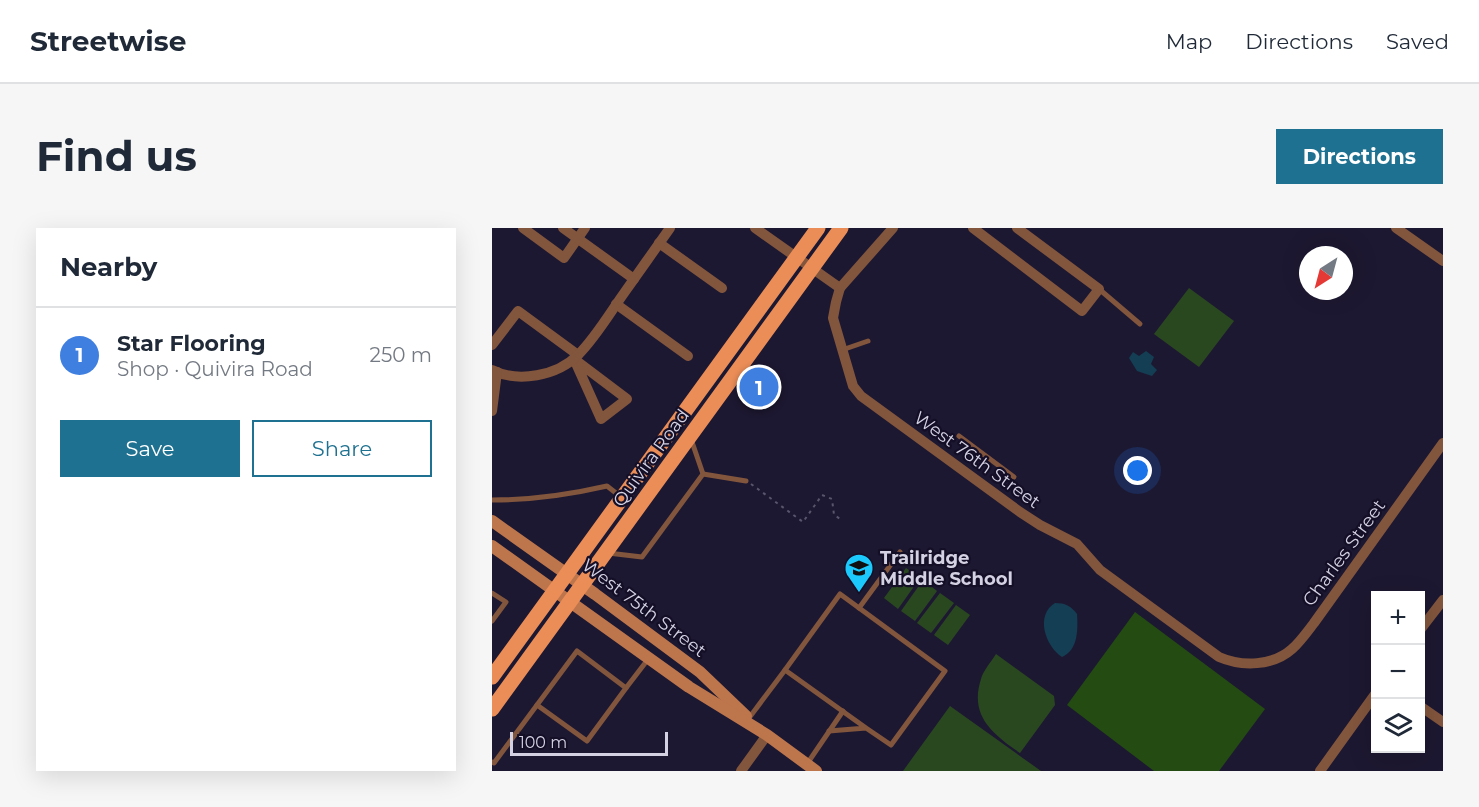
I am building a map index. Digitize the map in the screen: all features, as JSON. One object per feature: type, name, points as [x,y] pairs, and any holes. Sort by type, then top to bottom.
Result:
[{"type":"main road","name":"Quivira Road","points":[[492,677],[818,228]]},
{"type":"main road","name":"Quivira Road","points":[[492,710],[841,228]]},
{"type":"main road","name":"West 75th Street","points":[[492,521],[700,672],[767,735]]},
{"type":"main road","name":"West 75th Street","points":[[492,546],[689,687],[767,735],[812,767]]},
{"type":"street","points":[[523,228],[564,258],[585,228]]},
{"type":"street","points":[[563,228],[634,279]]},
{"type":"street","points":[[492,411],[494,374],[524,377],[539,375],[576,357],[669,228]]},
{"type":"street","points":[[755,228],[840,288],[893,228]]},
{"type":"street","points":[[973,228],[1082,310],[1099,289],[1017,228]]},
{"type":"street","points":[[1396,228],[1443,261]]},
{"type":"street","points":[[659,243],[722,288]]},
{"type":"street","name":"West 76th Street","points":[[840,288],[833,318],[853,386],[861,396],[1020,512],[1077,544],[1100,570],[1219,657],[1228,661],[1256,663]]},
{"type":"street","points":[[616,303],[688,356]]},
{"type":"street","points":[[492,345],[518,311],[576,357],[627,399],[601,419],[576,357]]},
{"type":"street","name":"Charles Street","points":[[1256,663],[1280,657],[1292,650],[1304,636],[1443,443]]},
{"type":"street","points":[[1425,623],[1443,600]]},
{"type":"street","points":[[1320,771],[1372,699]]},
{"type":"street","points":[[1425,709],[1443,722]]},
{"type":"street","points":[[741,771],[767,735]]},
{"type":"lane","points":[[1099,289],[1140,324]]},
{"type":"lane","points":[[842,350],[868,341]]},
{"type":"lane","points":[[959,435],[1014,477]]},
{"type":"lane","points":[[691,437],[703,474]]},
{"type":"lane","points":[[703,474],[746,481]]},
{"type":"lane","points":[[607,553],[642,557],[703,474]]},
{"type":"lane","points":[[492,500],[527,500],[564,496],[607,486],[621,497]]},
{"type":"lane","points":[[858,608],[900,552]]},
{"type":"lane","points":[[492,593],[506,602],[492,621]]},
{"type":"lane","points":[[749,718],[840,594],[945,671],[891,745],[785,670]]},
{"type":"lane","points":[[492,762],[494,763],[577,651],[626,688]]},
{"type":"lane","points":[[537,705],[587,741],[649,658]]},
{"type":"lane","points":[[812,767],[829,731],[843,711]]},
{"type":"lane","points":[[829,731],[866,728]]},
{"type":"path","points":[[746,481],[803,522],[822,495],[832,499],[834,514],[842,520]]},
{"type":"green space","points":[[1189,288],[1234,321],[1199,367],[1154,334]]},
{"type":"green space","points":[[906,568],[920,578],[898,609],[884,598]]},
{"type":"green space","points":[[923,580],[937,591],[915,621],[901,611]]},
{"type":"green space","points":[[940,593],[954,603],[931,633],[917,623]]},
{"type":"green space","points":[[956,605],[970,615],[948,645],[934,635]]},
{"type":"green space","points":[[1135,612],[1265,709],[1219,771],[1154,771],[1067,705]]},
{"type":"green space","points":[[996,654],[1054,696],[1055,705],[1020,753],[1001,739],[986,723],[978,704],[982,676]]},
{"type":"green space","points":[[950,706],[1041,771],[903,771]]},
{"type":"water","points":[[1146,351],[1154,357],[1151,364],[1157,370],[1152,376],[1137,371],[1129,358],[1133,352],[1139,356]]},
{"type":"water","points":[[1055,603],[1068,606],[1077,614],[1077,633],[1074,645],[1062,657],[1051,646],[1045,630],[1045,615]]},
{"type":"place","name":"Star Flooring","points":[[759,387]]},
{"type":"place","name":"Trailridge Middle School","points":[[859,594]]}]
